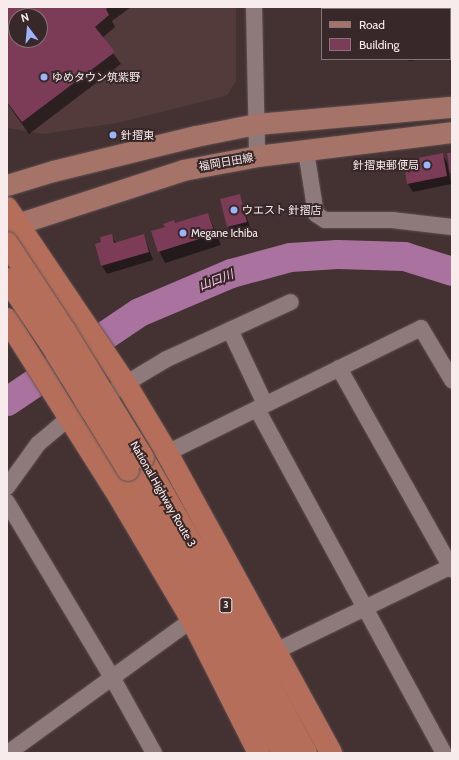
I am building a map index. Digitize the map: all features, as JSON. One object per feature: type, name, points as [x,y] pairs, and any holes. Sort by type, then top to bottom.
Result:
[{"type":"highway","points":[[10,221],[122,380],[167,453],[331,753]]},
{"type":"highway","name":"National Highway Route 3","points":[[7,243],[65,331],[136,464],[194,586],[283,753]]},
{"type":"highway","name":"National Highway Route 3","points":[[7,279],[50,343],[136,464],[216,584],[306,753]]},
{"type":"highway","points":[[7,319],[28,349],[67,412],[192,620],[259,753]]},
{"type":"main road","points":[[7,185],[53,171],[196,136],[256,124],[452,107]]},
{"type":"main road","name":"福岡日田線","points":[[10,221],[183,170],[257,156],[452,132]]},
{"type":"street","points":[[254,7],[257,156]]},
{"type":"street","points":[[306,151],[316,214],[325,220],[392,220],[452,227]]},
{"type":"street","points":[[7,487],[38,444],[67,412],[122,380],[291,302]]},
{"type":"street","points":[[167,453],[421,328],[452,380]]},
{"type":"street","points":[[230,330],[261,406],[366,608],[444,753]]},
{"type":"street","points":[[276,650],[452,567],[339,368]]},
{"type":"street","points":[[7,502],[113,679],[154,753]]},
{"type":"street","points":[[8,753],[113,679],[192,620]]},
{"type":"shaded area","name":"ゆめタウン筑紫野","points":[[7,7],[236,7],[236,81],[228,94],[222,97],[117,123],[43,134],[7,128]]},
{"type":"building","name":"ゆめタウン筑紫野","points":[[7,7],[109,7],[106,9],[109,15],[95,27],[115,52],[22,122],[7,102]]},
{"type":"building","points":[[394,7],[452,7],[452,40],[451,8]]},
{"type":"building","name":"針摺東郵便局","points":[[443,153],[447,176],[407,184],[405,171],[410,171],[408,160]]},
{"type":"building","points":[[447,153],[452,153],[452,173],[450,173]]},
{"type":"building","name":"ウエスト 針摺店","points":[[240,194],[247,222],[227,227],[220,199]]},
{"type":"building","name":"Megane Ichiba","points":[[208,213],[215,234],[158,252],[151,231],[165,227],[163,224],[174,220],[175,223]]},
{"type":"building","points":[[112,234],[114,243],[144,234],[149,252],[101,266],[95,244],[101,242],[100,237]]},
{"type":"waterway","name":"山口川","points":[[7,401],[139,312],[231,273],[290,257],[337,254],[404,256],[452,271]]},
{"type":"place","name":"ゆめタウン筑紫野","points":[[44,77]]},
{"type":"place","name":"針摺東","points":[[113,135]]},
{"type":"place","name":"針摺東郵便局","points":[[427,165]]},
{"type":"place","name":"ウエスト 針摺店","points":[[234,210]]},
{"type":"place","name":"Megane Ichiba","points":[[183,233]]}]
